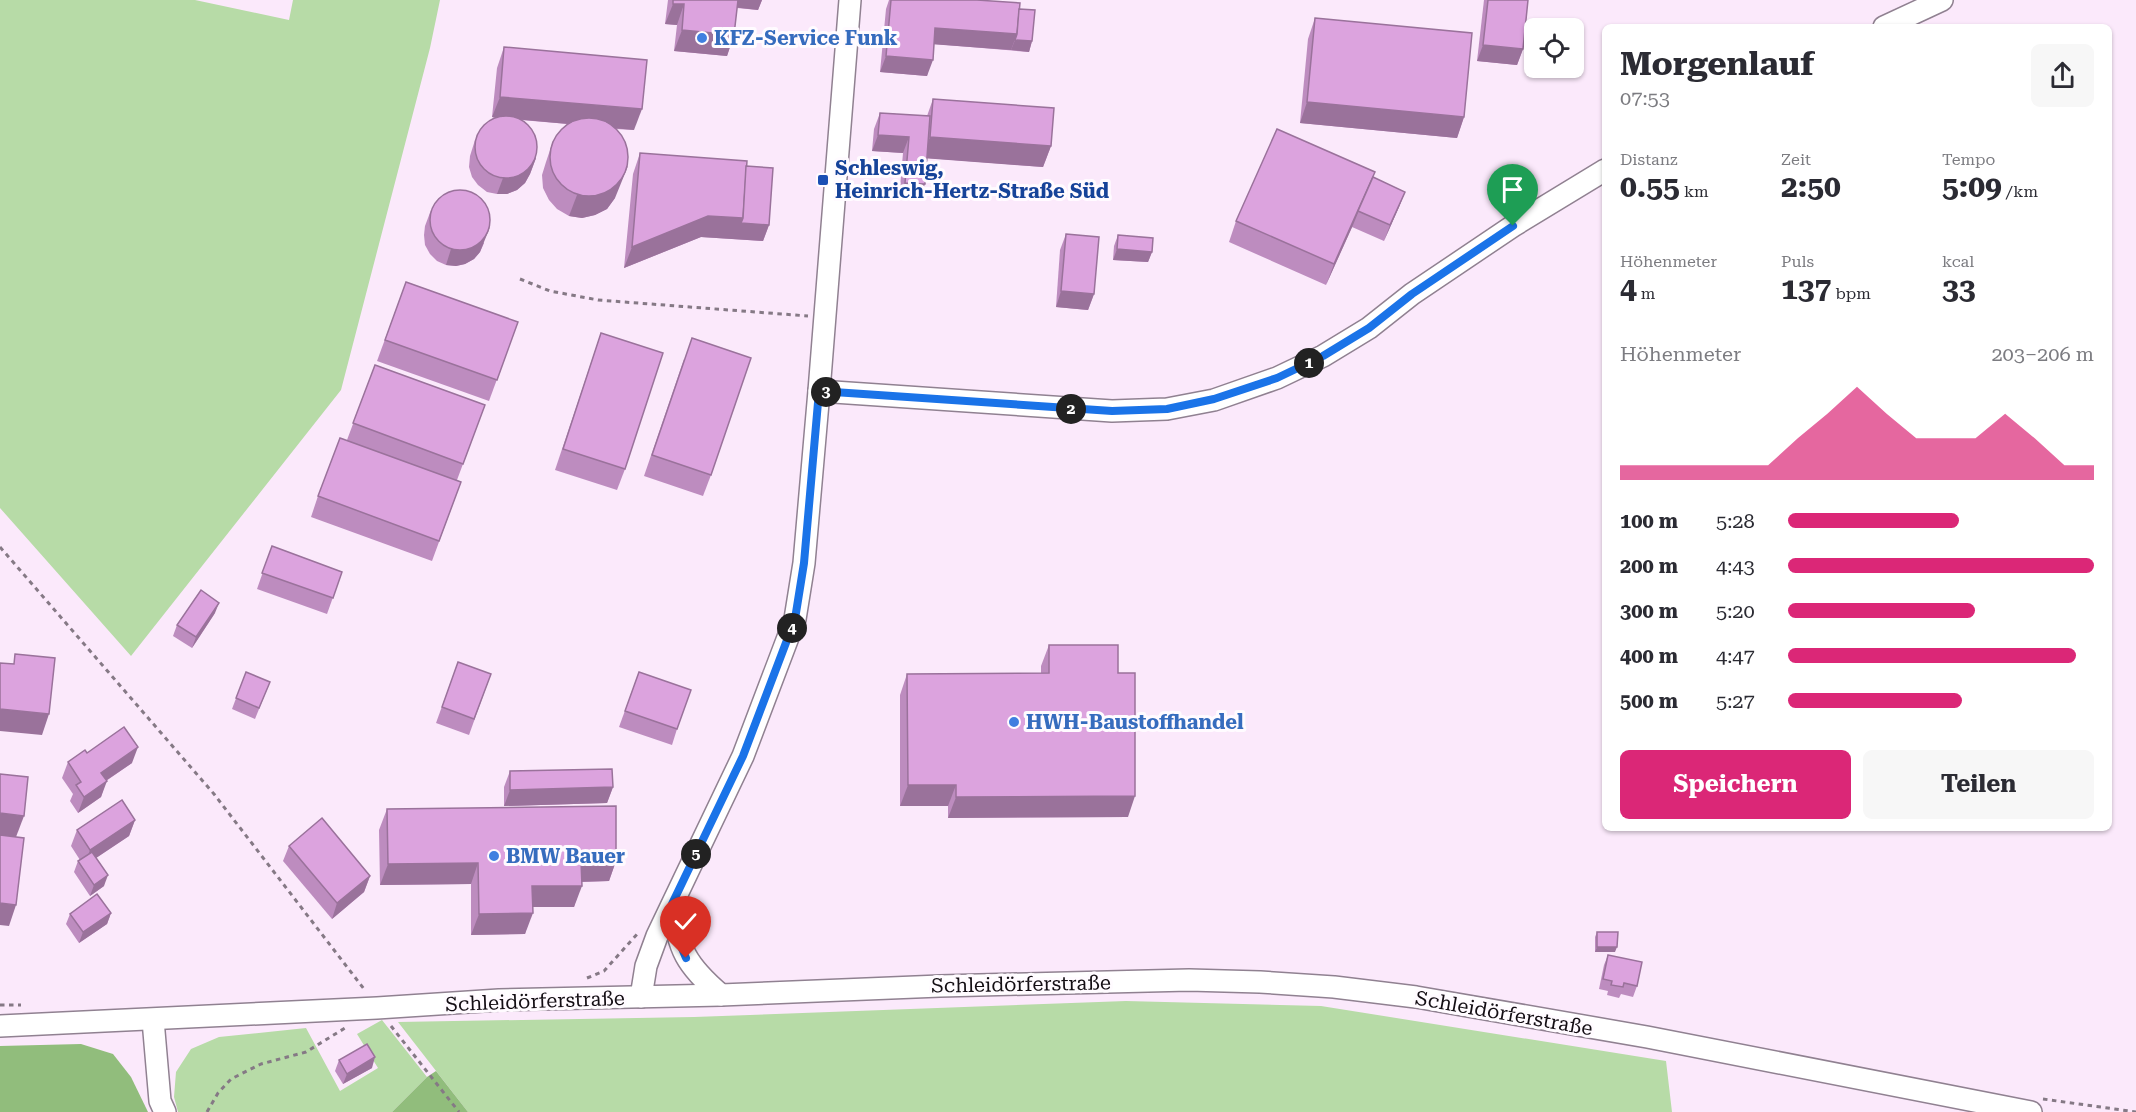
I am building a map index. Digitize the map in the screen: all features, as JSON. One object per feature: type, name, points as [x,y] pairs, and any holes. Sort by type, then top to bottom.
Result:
[{"type":"street","points":[[641,997],[646,966],[657,936],[743,756],[795,619],[804,563],[850,0]]},
{"type":"street","points":[[1890,24],[1942,0]]},
{"type":"street","points":[[819,391],[1112,411],[1167,409],[1214,399],[1277,378],[1323,356],[1369,328],[1412,294],[1513,226],[1602,172]]},
{"type":"street","points":[[672,904],[675,932],[686,958],[703,979],[721,995]]},
{"type":"street","name":"Schleidörferstraße","points":[[0,1026],[153,1020],[499,1000],[1189,980],[1334,987],[1416,997],[1647,1037],[2031,1112]]},
{"type":"street","points":[[153,1020],[160,1101],[165,1112]]},
{"type":"path","points":[[520,279],[550,291],[598,300],[825,317]]},
{"type":"path","points":[[0,546],[214,794],[459,1112]]},
{"type":"path","points":[[579,982],[604,971],[638,932]]},
{"type":"path","points":[[207,1112],[231,1079],[261,1064],[306,1052],[347,1027]]},
{"type":"green space","points":[[0,0],[195,0],[289,20],[293,0],[440,0],[430,48],[341,390],[131,656],[0,508]]},
{"type":"green space","points":[[1126,1001],[1321,1006],[1666,1061],[1672,1112],[468,1112],[398,1022],[694,1017]]},
{"type":"green space","points":[[382,1020],[427,1077],[392,1112],[178,1112],[174,1097],[176,1072],[191,1049],[219,1037],[306,1028],[340,1091],[378,1068],[357,1034]]},
{"type":"green space","points":[[81,1044],[113,1054],[131,1077],[148,1112],[0,1112],[0,1046]]},
{"type":"green space","points":[[436,1071],[468,1112],[392,1112],[427,1077]]},
{"type":"building","points":[[673,0],[738,0],[734,35],[682,30],[684,4],[673,4]]},
{"type":"building","points":[[891,0],[977,0],[1020,3],[1017,34],[935,28],[933,60],[886,56]]},
{"type":"building","points":[[1488,0],[1528,0],[1526,18],[1524,18],[1523,49],[1483,45]]},
{"type":"building","points":[[1019,9],[1035,10],[1032,41],[1015,40]]},
{"type":"building","points":[[1315,18],[1472,33],[1464,117],[1307,102]]},
{"type":"building","points":[[504,47],[647,60],[642,109],[500,97]]},
{"type":"building","points":[[933,99],[1054,108],[1051,146],[930,137]]},
{"type":"building","points":[[880,113],[930,116],[925,184],[905,183],[909,137],[878,135]]},
{"type":"building","points":[[500,116],[512,116],[528,125],[535,135],[537,147],[535,159],[528,169],[512,178],[500,178],[489,173],[480,164],[475,153],[475,141],[480,130],[489,121]]},
{"type":"building","points":[[589,118],[604,121],[617,129],[625,142],[628,157],[625,172],[617,185],[604,193],[589,196],[574,193],[561,185],[553,172],[550,157],[553,142],[561,129],[574,121]]},
{"type":"building","points":[[1277,129],[1375,172],[1334,264],[1236,221]]},
{"type":"building","points":[[640,153],[747,161],[743,218],[708,216],[632,247]]},
{"type":"building","points":[[746,166],[773,168],[769,225],[741,223]]},
{"type":"building","points":[[1373,177],[1405,192],[1390,225],[1358,211]]},
{"type":"building","points":[[454,190],[466,190],[477,195],[485,203],[490,220],[488,232],[477,245],[466,250],[454,250],[443,245],[435,237],[430,226],[430,214],[435,203],[443,195]]},
{"type":"building","points":[[1066,234],[1099,237],[1094,294],[1061,291]]},
{"type":"building","points":[[1118,235],[1153,238],[1152,252],[1117,249]]},
{"type":"building","points":[[406,282],[518,322],[497,380],[385,340]]},
{"type":"building","points":[[601,333],[663,353],[625,469],[563,449]]},
{"type":"building","points":[[692,338],[751,358],[711,475],[652,455]]},
{"type":"building","points":[[375,365],[485,405],[463,464],[353,423]]},
{"type":"building","points":[[340,438],[461,482],[439,541],[318,496]]},
{"type":"building","points":[[272,546],[342,572],[333,598],[262,573]]},
{"type":"building","points":[[201,590],[219,603],[196,637],[177,625]]},
{"type":"building","name":"HWH-Baustoffhandel","points":[[1049,645],[1118,645],[1118,673],[1135,673],[1135,796],[956,797],[956,785],[908,785],[907,674],[1049,673]]},
{"type":"building","points":[[15,654],[55,658],[49,714],[0,709],[0,663],[14,664]]},
{"type":"building","points":[[458,662],[491,674],[474,719],[442,707]]},
{"type":"building","points":[[246,672],[270,682],[259,708],[236,698]]},
{"type":"building","points":[[639,672],[691,690],[677,729],[625,711]]},
{"type":"building","points":[[124,727],[138,747],[101,773],[107,781],[84,797],[76,785],[81,782],[68,762],[85,750],[87,753]]},
{"type":"building","points":[[612,769],[613,787],[510,790],[510,771]]},
{"type":"building","points":[[0,774],[28,777],[24,816],[0,813]]},
{"type":"building","points":[[122,800],[135,820],[90,850],[77,830]]},
{"type":"building","name":"BMW Bauer","points":[[616,806],[616,861],[581,861],[582,886],[532,886],[533,913],[479,914],[478,863],[388,864],[387,809]]},
{"type":"building","points":[[322,818],[370,876],[337,903],[289,846]]},
{"type":"building","points":[[0,835],[24,838],[16,905],[0,903]]},
{"type":"building","points":[[92,852],[108,875],[94,885],[78,861]]},
{"type":"building","points":[[97,894],[111,913],[83,932],[70,914]]},
{"type":"building","points":[[1597,932],[1618,932],[1617,947],[1597,947]]},
{"type":"building","points":[[1608,955],[1642,962],[1637,986],[1624,983],[1623,987],[1611,985],[1612,981],[1603,979]]},
{"type":"building","points":[[367,1044],[375,1057],[347,1074],[339,1060]]},
{"type":"place","name":"KFZ-Service Funk","points":[[702,38]]},
{"type":"place","name":"Schleswig, Heinrich-Hertz-Straße Süd","points":[[823,180]]},
{"type":"place","name":"HWH-Baustoffhandel","points":[[1014,722]]},
{"type":"place","name":"BMW Bauer","points":[[494,856]]},
{"type":"route","points":[[686,958],[675,932],[672,904],[743,756],[795,619],[804,563],[819,391],[1112,411],[1167,409],[1214,399],[1277,378],[1323,356],[1369,328],[1412,294],[1513,226]]}]
